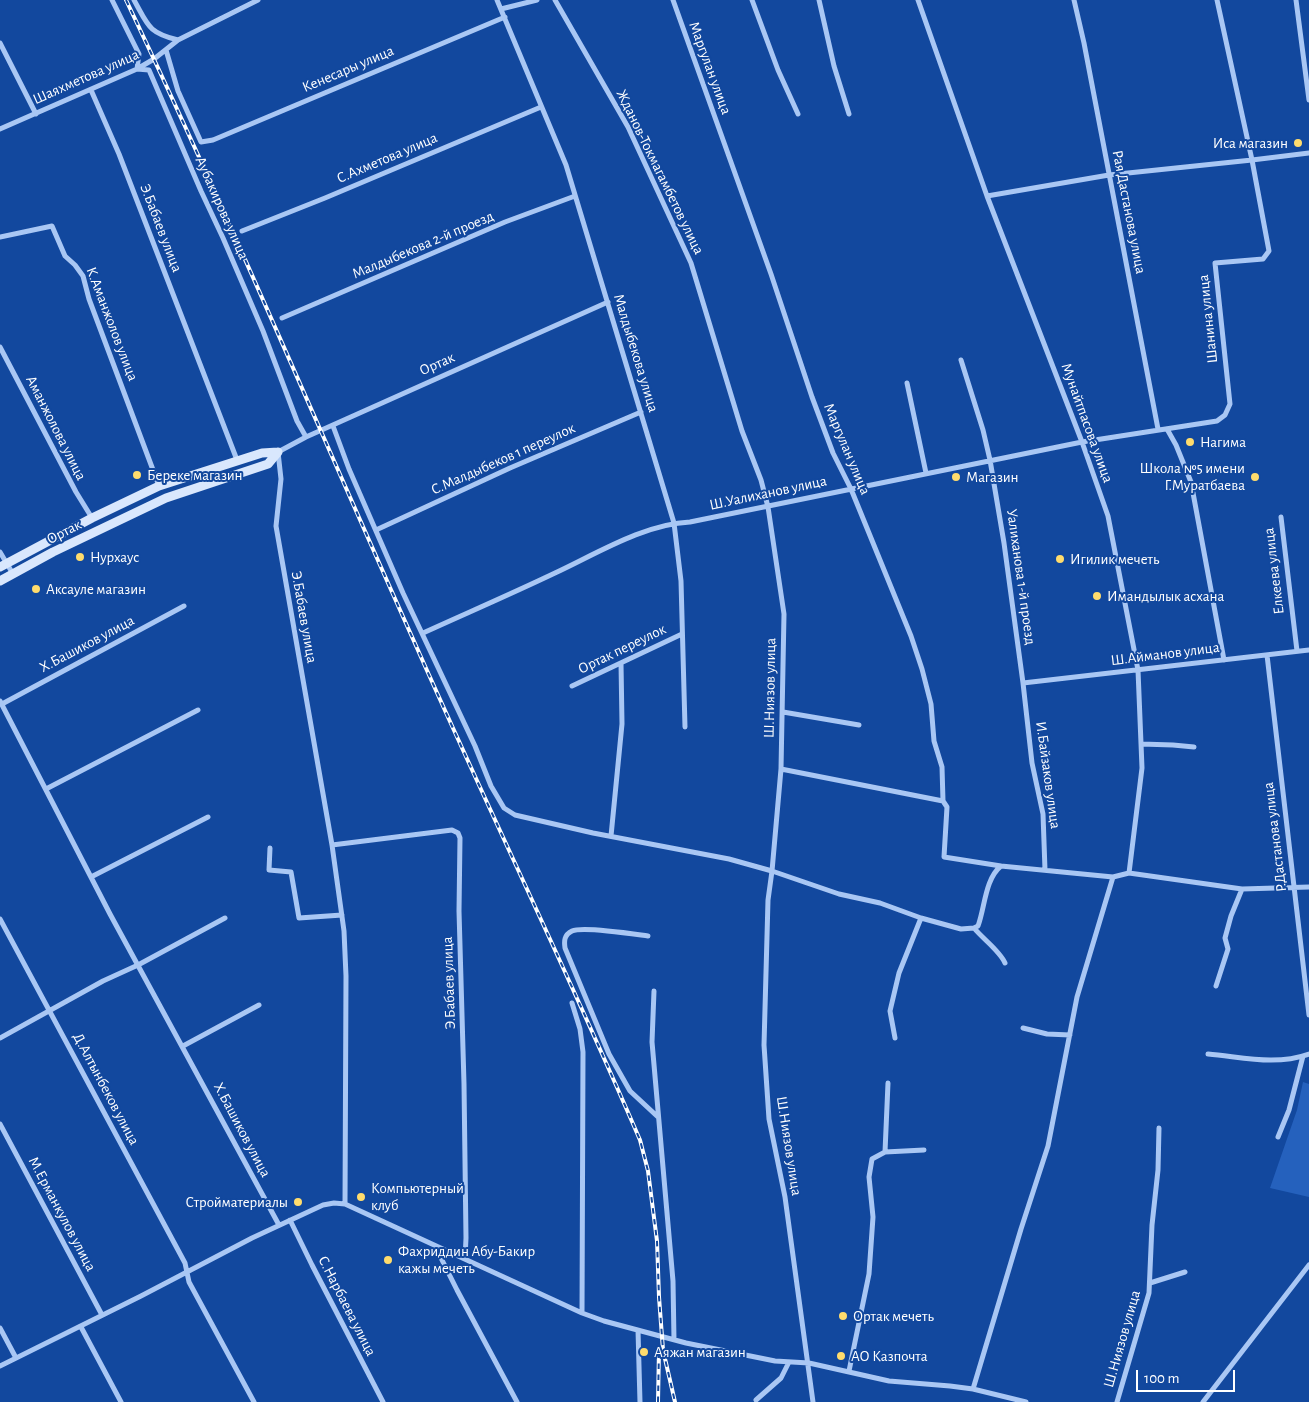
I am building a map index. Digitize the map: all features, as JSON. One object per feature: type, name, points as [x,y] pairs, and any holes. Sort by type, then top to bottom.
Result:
[{"type":"street","points":[[112,0],[139,54],[137,69]]},
{"type":"street","points":[[134,0],[149,27],[162,36],[178,40]]},
{"type":"street","name":"Шаяхметова улица","points":[[0,130],[137,69],[178,40],[258,0]]},
{"type":"street","name":"Малдыбекова улица","points":[[497,0],[566,165],[674,523],[680,572],[685,727]]},
{"type":"street","points":[[501,9],[536,0]]},
{"type":"street","name":"Жданов-Токмагамбетов улица","points":[[555,0],[628,127],[691,263],[742,431],[768,507]]},
{"type":"street","name":"Маргулан улица","points":[[673,0],[771,274],[812,397],[911,636],[922,669],[931,704],[934,741],[942,767],[943,801],[947,807],[944,857],[1001,866]]},
{"type":"street","points":[[752,0],[778,70],[798,114]]},
{"type":"street","points":[[819,0],[834,66],[849,114]]},
{"type":"street","name":"Мунайтпасова улица","points":[[918,0],[987,196],[1082,442],[1108,516],[1138,670],[1142,768],[1129,873]]},
{"type":"street","name":"Рая Дастанова улица","points":[[1074,0],[1084,43],[1158,429]]},
{"type":"street","name":"Шанина улица","points":[[1167,429],[1217,421],[1225,415],[1230,404],[1215,263],[1263,259],[1269,251],[1252,160],[1217,0]]},
{"type":"street","points":[[1296,0],[1309,100]]},
{"type":"street","name":"Кенесары улица","points":[[166,50],[178,91],[201,142],[213,140],[505,17]]},
{"type":"street","points":[[0,43],[36,114]]},
{"type":"street","name":"Аубакирова улица","points":[[137,69],[149,70],[263,331],[294,413],[306,437]]},
{"type":"street","name":"Э.Бабаев улица","points":[[91,90],[130,182],[237,460]]},
{"type":"street","name":"С.Ахметова улица","points":[[242,230],[325,198],[542,106]]},
{"type":"street","points":[[987,196],[1109,175],[1309,152]]},
{"type":"street","name":"Малдыбекова 2-й проезд","points":[[282,318],[505,222],[575,196]]},
{"type":"street","name":"К.Аманжолов улица","points":[[0,237],[52,226],[65,256],[75,265],[82,276],[159,486]]},
{"type":"street","name":"Ортак","points":[[0,581],[60,549],[166,498],[268,464],[278,452],[306,437],[608,302]]},
{"type":"street","name":"Аманжолова улица","points":[[0,347],[76,492],[92,518]]},
{"type":"street","name":"Уалиханова 1-й проезд","points":[[961,360],[983,430],[990,460],[1024,683]]},
{"type":"street","points":[[907,384],[926,474]]},
{"type":"street","name":"С.Малдыбеков 1 переулок","points":[[376,530],[510,468],[641,412]]},
{"type":"street","points":[[332,426],[403,593],[475,746],[490,786],[504,808],[515,815],[729,859],[772,871],[838,894],[880,903],[921,918],[961,929],[978,926],[984,910],[989,883],[994,872],[1001,866],[1113,877],[1129,873],[1242,889],[1294,889],[1309,887]]},
{"type":"street","points":[[1167,429],[1176,445],[1191,482],[1224,660]]},
{"type":"street","name":"Ш.Уалиханов улица","points":[[423,634],[623,541],[661,526],[768,507],[1082,442],[1167,429]]},
{"type":"street","name":"Э.Бабаев улица","points":[[278,452],[281,479],[276,526],[277,534],[332,845],[342,915],[346,976],[345,1204]]},
{"type":"street","name":"Ортак","points":[[3,565],[92,518],[159,486],[237,460],[262,453],[278,452]]},
{"type":"street","name":"Ш.Ниязов улица","points":[[768,507],[784,614],[781,769],[768,900],[764,1044],[769,1119],[785,1197],[813,1402]]},
{"type":"street","name":"Елкеева улица","points":[[1281,517],[1297,651]]},
{"type":"street","points":[[0,552],[3,565],[13,574]]},
{"type":"street","name":"Х.Башиков улица","points":[[184,606],[1,702],[91,877],[279,1225]]},
{"type":"street","name":"Ортак переулок","points":[[572,686],[682,634]]},
{"type":"street","name":"Ш.Айманов улица","points":[[1024,683],[1309,650]]},
{"type":"street","name":"Р.Дастанова улица","points":[[1267,655],[1309,1015]]},
{"type":"street","points":[[611,836],[622,724],[621,663]]},
{"type":"street","name":"И.Байзаков улица","points":[[1024,683],[1032,763],[1043,814],[1045,870]]},
{"type":"street","points":[[46,789],[198,710]]},
{"type":"street","points":[[783,712],[859,724]]},
{"type":"street","points":[[1141,744],[1194,747]]},
{"type":"street","points":[[781,769],[943,801]]},
{"type":"street","points":[[91,877],[208,817]]},
{"type":"street","name":"Э.Бабаев улица","points":[[332,845],[452,830],[458,833],[460,838],[459,912],[464,1084],[465,1259]]},
{"type":"street","points":[[270,848],[269,870],[292,872],[299,918],[342,915]]},
{"type":"street","points":[[973,1390],[1020,1229],[1048,1146],[1077,998],[1113,877]]},
{"type":"street","points":[[1216,986],[1228,949],[1225,938],[1230,916],[1242,889]]},
{"type":"street","name":"Д.Алтынбеков улица","points":[[0,918],[186,1264],[188,1272]]},
{"type":"street","points":[[0,1038],[103,981],[138,965],[225,918]]},
{"type":"street","points":[[895,1038],[890,1011],[900,973],[921,918]]},
{"type":"street","points":[[974,928],[985,942],[1002,956],[1005,963]]},
{"type":"street","points":[[648,936],[588,930],[573,931],[566,936],[564,941],[565,948],[609,1054],[630,1092],[658,1117]]},
{"type":"street","points":[[654,990],[652,1042],[672,1264],[674,1340]]},
{"type":"street","points":[[572,1003],[580,1029],[583,1052],[582,1313]]},
{"type":"street","points":[[183,1046],[259,1005]]},
{"type":"street","points":[[1023,1028],[1047,1034],[1070,1035]]},
{"type":"street","points":[[1208,1054],[1271,1061],[1296,1059],[1306,1055]]},
{"type":"street","points":[[1278,1137],[1289,1110],[1306,1055]]},
{"type":"street","points":[[885,1152],[888,1083]]},
{"type":"street","name":"М.Ерманкулов улица","points":[[0,1124],[102,1315]]},
{"type":"street","name":"Ш.Ниязов улица","points":[[1117,1402],[1149,1293],[1152,1225],[1158,1170],[1159,1128]]},
{"type":"street","points":[[849,1371],[869,1274],[873,1217],[869,1177],[872,1159],[885,1152],[924,1150]]},
{"type":"street","points":[[0,1366],[81,1327],[279,1225],[323,1205],[334,1203],[345,1204],[582,1313],[638,1330],[674,1340],[776,1362],[809,1363],[896,1382],[950,1386],[1026,1402]]},
{"type":"street","name":"С.Нарбаева улица","points":[[290,1220],[383,1402]]},
{"type":"street","points":[[435,1246],[517,1402]]},
{"type":"street","points":[[1203,1402],[1309,1265]]},
{"type":"street","points":[[188,1272],[189,1282],[254,1402]]},
{"type":"street","name":"Ш.Ниязов улица","points":[[1150,1283],[1185,1272]]},
{"type":"street","points":[[81,1327],[121,1402]]},
{"type":"street","points":[[0,1328],[16,1358]]},
{"type":"street","points":[[638,1330],[640,1402]]},
{"type":"street","points":[[756,1400],[782,1378],[789,1362]]},
{"type":"shaded area","points":[[1303,1082],[1309,1084],[1309,1197],[1270,1188],[1297,1110]]},
{"type":"railway","points":[[126,0],[201,161],[445,710],[640,1140],[648,1171],[657,1241],[663,1350],[675,1402]]},
{"type":"railway","points":[[658,1402],[659,1349]]},
{"type":"place","name":"Иса магазин","points":[[1298,143]]},
{"type":"place","name":"Нагима","points":[[1190,442]]},
{"type":"place","name":"Береке магазин","points":[[137,475]]},
{"type":"place","name":"Магазин","points":[[956,477]]},
{"type":"place","name":"Школа №5 имени Г.Муратбаева","points":[[1255,477]]},
{"type":"place","name":"Нурхаус","points":[[80,557]]},
{"type":"place","name":"Игилик мечеть","points":[[1060,559]]},
{"type":"place","name":"Аксауле магазин","points":[[36,589]]},
{"type":"place","name":"Имандылык асхана","points":[[1097,596]]},
{"type":"place","name":"Компьютерный клуб","points":[[361,1197]]},
{"type":"place","name":"Стройматериалы","points":[[298,1202]]},
{"type":"place","name":"Фахриддин Абу-Бакир кажы мечеть","points":[[388,1260]]},
{"type":"place","name":"Ортак мечеть","points":[[843,1316]]},
{"type":"place","name":"Аяжан магазин","points":[[644,1352]]},
{"type":"place","name":"АО Казпочта","points":[[841,1356]]}]
